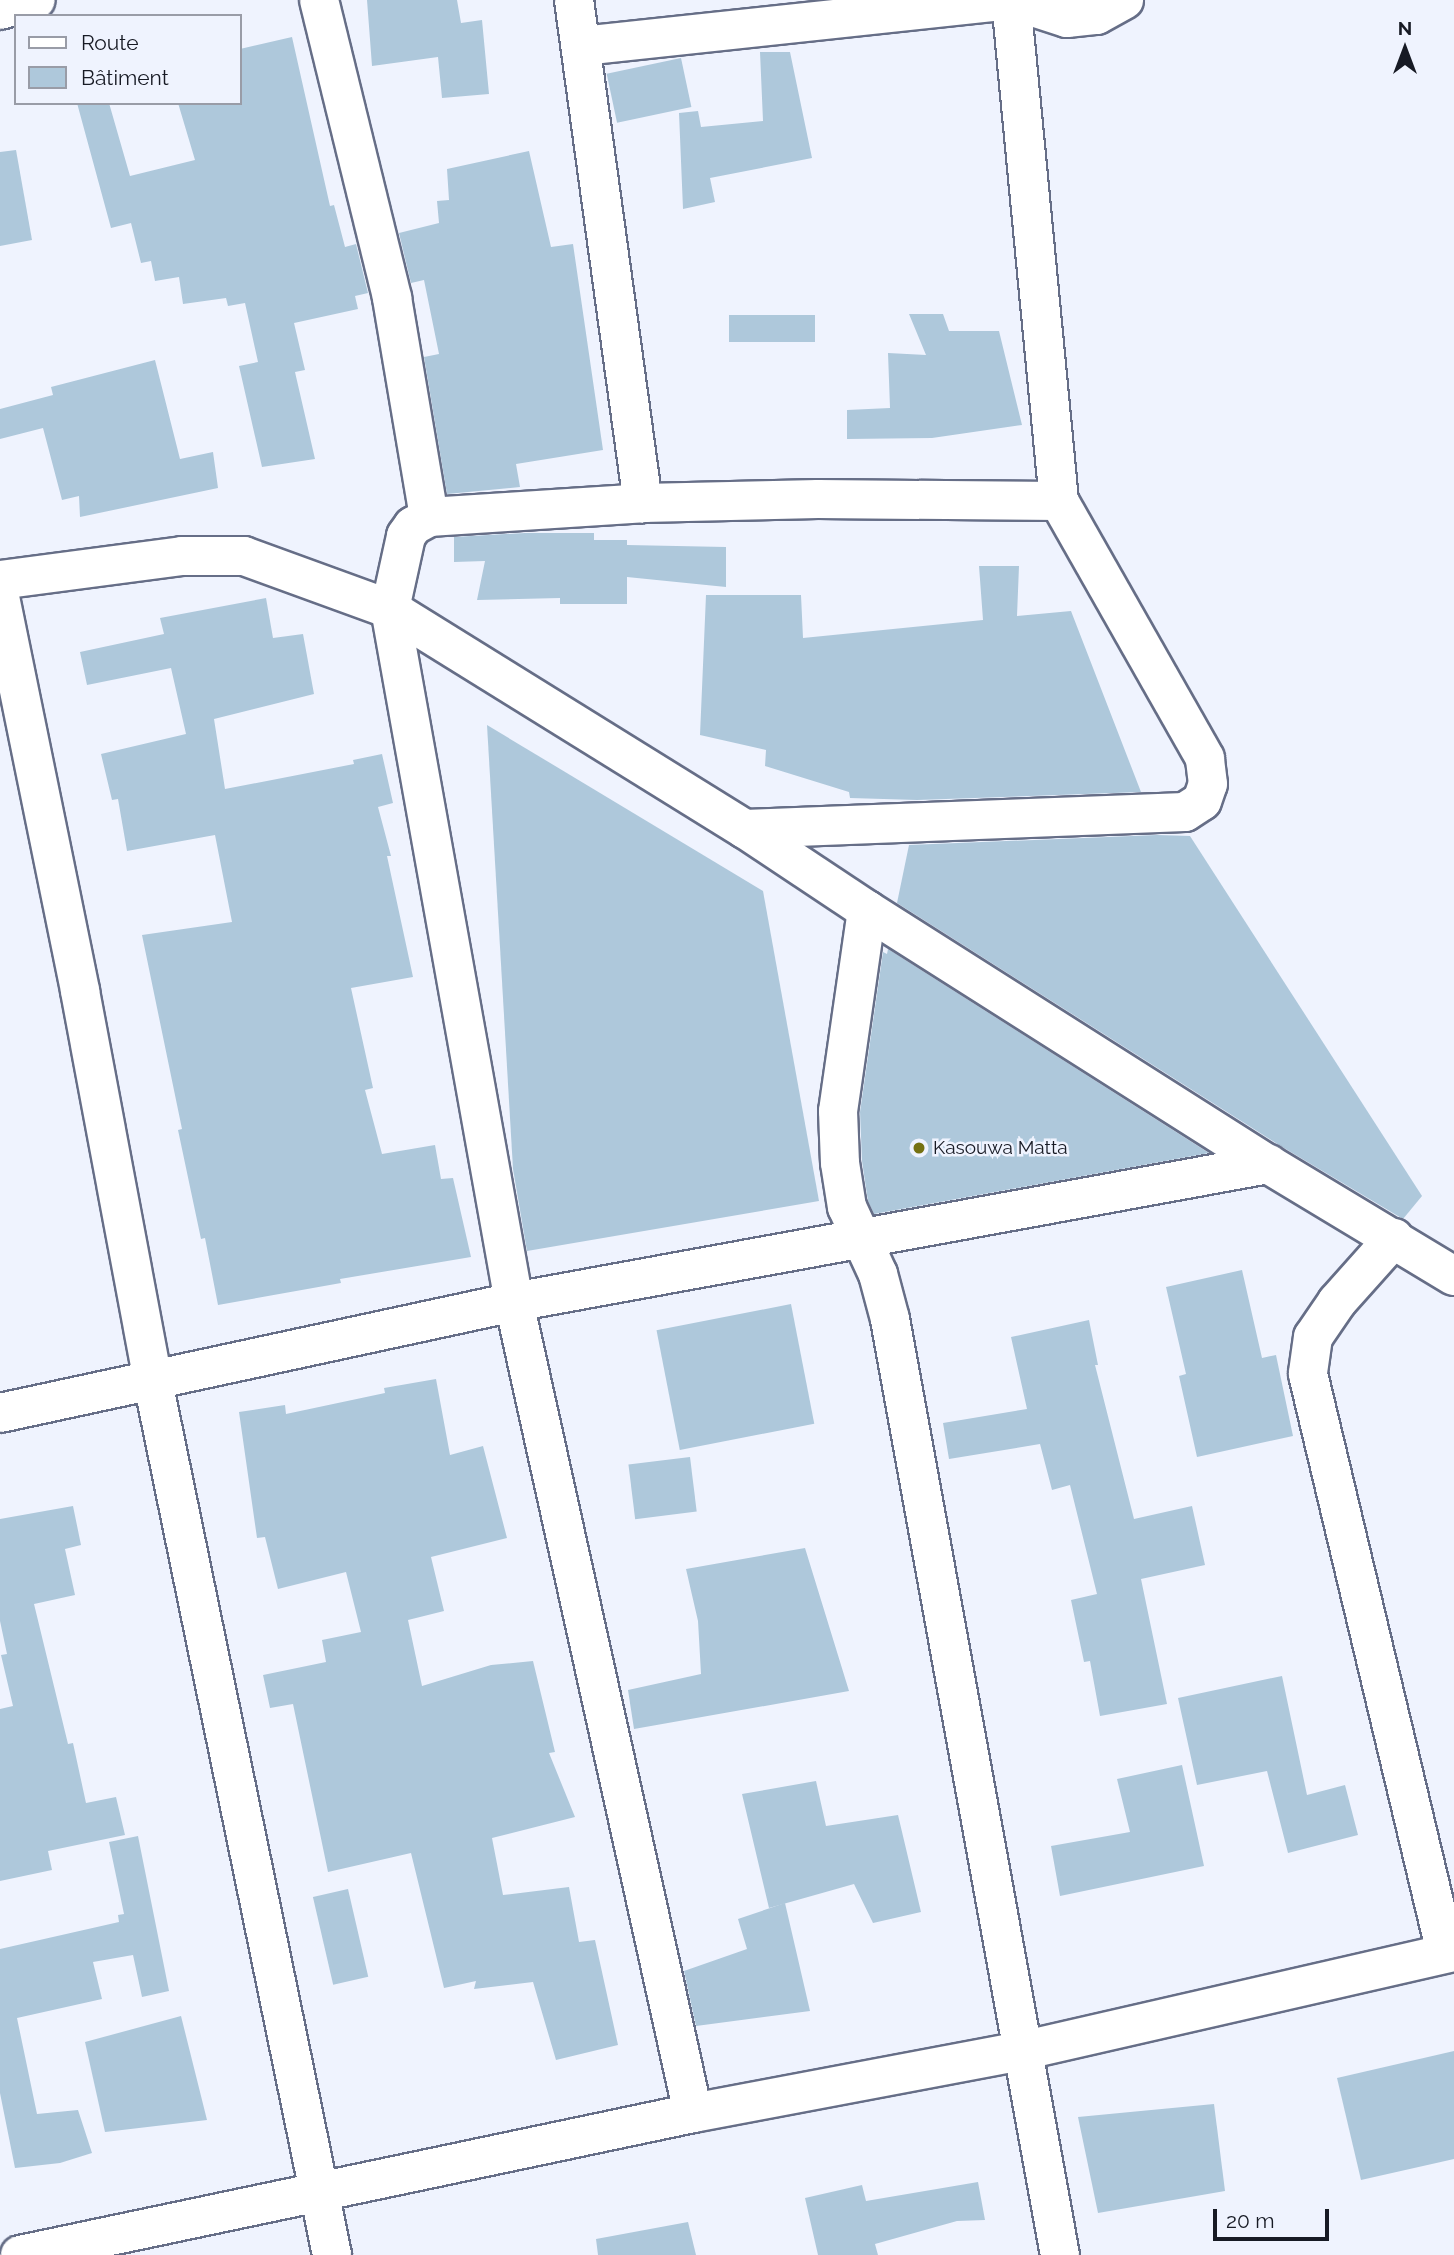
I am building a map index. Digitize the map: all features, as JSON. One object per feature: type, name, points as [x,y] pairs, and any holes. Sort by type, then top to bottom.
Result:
[{"type":"street","points":[[0,10],[36,0]]},
{"type":"street","points":[[318,0],[392,298],[429,517]]},
{"type":"street","points":[[574,0],[643,503]]},
{"type":"street","points":[[582,46],[1011,0],[1068,18],[1097,15],[1124,0]]},
{"type":"street","points":[[745,829],[1185,812],[1202,801],[1208,784],[1205,758],[1059,501],[1011,0]]},
{"type":"street","points":[[693,2113],[514,1302],[390,609],[406,536],[413,526],[429,517],[643,503],[818,499],[1059,501]]},
{"type":"street","points":[[0,580],[182,556],[244,556],[390,609],[745,829],[867,911],[1268,1164],[1454,1276]]},
{"type":"street","points":[[0,597],[80,991],[153,1382],[332,2255]]},
{"type":"street","points":[[867,911],[838,1111],[839,1163],[847,1206],[878,1274],[890,1320],[1060,2255]]},
{"type":"street","points":[[0,1413],[514,1302],[862,1236],[1146,1188],[1268,1164]]},
{"type":"street","points":[[20,2255],[693,2113],[1021,2051],[1450,1952],[1308,1374],[1313,1337],[1337,1302],[1394,1238]]},
{"type":"building","points":[[367,0],[457,0],[461,23],[482,20],[489,94],[442,98],[438,57],[372,66]]},
{"type":"building","points":[[292,37],[330,206],[334,205],[345,247],[356,244],[368,293],[355,296],[358,309],[294,323],[305,370],[295,372],[315,459],[262,467],[239,366],[258,362],[245,303],[228,306],[226,298],[183,304],[179,277],[155,281],[151,261],[141,263],[131,223],[111,228],[78,105],[110,105],[130,176],[195,160],[179,105],[242,105],[242,49]]},
{"type":"building","points":[[760,52],[790,52],[812,158],[710,178],[715,202],[683,209],[679,113],[698,111],[701,127],[763,121]]},
{"type":"building","points":[[681,58],[691,107],[617,123],[607,74]]},
{"type":"building","points":[[16,150],[32,240],[0,246],[0,152]]},
{"type":"building","points":[[529,151],[551,247],[573,244],[603,450],[516,464],[520,487],[447,494],[424,357],[439,354],[424,280],[411,283],[399,233],[439,223],[437,201],[449,200],[447,169]]},
{"type":"building","points":[[909,314],[943,314],[949,331],[999,331],[1022,425],[932,438],[847,439],[847,410],[890,408],[888,353],[926,355]]},
{"type":"building","points":[[729,315],[815,315],[815,342],[729,342]]},
{"type":"building","points":[[155,360],[180,459],[213,452],[218,488],[80,517],[79,496],[62,500],[43,428],[0,439],[0,409],[53,395],[51,387]]},
{"type":"building","points":[[594,533],[594,540],[627,540],[627,545],[726,547],[726,587],[627,577],[627,604],[560,604],[560,598],[477,600],[485,561],[454,562],[454,537]]},
{"type":"building","points":[[979,566],[1019,566],[1017,616],[1071,611],[1141,792],[917,800],[850,798],[849,792],[765,766],[766,750],[700,735],[706,595],[801,595],[803,638],[983,620]]},
{"type":"building","points":[[266,598],[273,638],[303,634],[314,694],[214,719],[225,789],[354,764],[353,760],[382,754],[393,803],[378,807],[391,856],[387,856],[413,977],[351,988],[373,1088],[365,1090],[382,1154],[435,1145],[441,1179],[453,1178],[471,1257],[340,1279],[341,1283],[218,1305],[205,1238],[201,1239],[178,1130],[182,1129],[142,935],[232,922],[215,835],[127,851],[118,799],[112,800],[101,754],[186,734],[171,668],[87,685],[80,652],[164,634],[160,618]]},
{"type":"building","points":[[487,725],[763,891],[819,1201],[527,1251],[513,1169]]},
{"type":"building","points":[[1190,836],[1422,1196],[1403,1219],[1279,1145],[897,903],[909,845]]},
{"type":"building","points":[[888,949],[1209,1153],[874,1214],[868,1201],[862,1161],[860,1112],[883,952],[887,954]]},
{"type":"building","points":[[1242,1270],[1262,1358],[1276,1355],[1293,1436],[1197,1457],[1179,1376],[1186,1374],[1166,1287]]},
{"type":"building","points":[[791,1304],[814,1424],[680,1450],[657,1330]]},
{"type":"building","points":[[1089,1320],[1098,1365],[1095,1365],[1134,1519],[1192,1506],[1205,1565],[1141,1579],[1167,1704],[1100,1716],[1090,1661],[1084,1662],[1071,1600],[1097,1594],[1070,1485],[1052,1490],[1040,1444],[949,1459],[943,1423],[1027,1409],[1011,1337]]},
{"type":"building","points":[[436,1379],[450,1455],[483,1446],[507,1538],[431,1557],[444,1611],[408,1620],[422,1686],[491,1665],[533,1661],[555,1752],[549,1753],[575,1817],[492,1838],[503,1895],[569,1887],[579,1942],[595,1940],[618,2045],[556,2060],[533,1982],[474,1989],[476,1981],[444,1988],[411,1853],[328,1872],[293,1704],[270,1708],[263,1675],[326,1662],[322,1640],[361,1632],[346,1572],[278,1589],[265,1537],[257,1538],[239,1412],[285,1405],[286,1414],[385,1393],[384,1388]]},
{"type":"building","points":[[690,1457],[697,1512],[635,1519],[628,1465]]},
{"type":"building","points":[[73,1506],[81,1545],[65,1549],[75,1595],[34,1604],[68,1744],[73,1743],[86,1803],[116,1797],[125,1835],[48,1851],[52,1870],[0,1881],[0,1709],[13,1706],[1,1655],[7,1654],[0,1621],[0,1519]]},
{"type":"building","points":[[805,1548],[849,1691],[634,1729],[628,1690],[701,1674],[698,1621],[686,1569]]},
{"type":"building","points":[[1282,1676],[1307,1795],[1345,1785],[1358,1835],[1288,1853],[1267,1771],[1197,1785],[1178,1698]]},
{"type":"building","points":[[1182,1765],[1204,1866],[1060,1896],[1051,1846],[1130,1832],[1117,1779]]},
{"type":"building","points":[[816,1781],[826,1826],[898,1815],[921,1912],[873,1923],[854,1884],[769,1908],[742,1794]]},
{"type":"building","points":[[138,1836],[169,1991],[142,1997],[133,1955],[93,1962],[102,1999],[17,2018],[37,2114],[78,2110],[92,2153],[60,2163],[15,2168],[0,2093],[0,1949],[119,1922],[118,1915],[124,1914],[109,1842]]},
{"type":"building","points":[[348,1889],[368,1977],[333,1985],[313,1897]]},
{"type":"building","points":[[785,1903],[810,2011],[696,2026],[684,1971],[747,1949],[738,1919]]},
{"type":"building","points":[[181,2016],[207,2120],[105,2132],[85,2042]]},
{"type":"building","points":[[1454,2051],[1454,2159],[1361,2180],[1337,2078]]},
{"type":"building","points":[[1214,2104],[1225,2191],[1098,2213],[1078,2117]]},
{"type":"building","points":[[978,2182],[985,2220],[957,2221],[875,2244],[878,2255],[818,2255],[805,2198],[862,2185],[866,2201]]},
{"type":"building","points":[[688,2222],[696,2255],[598,2255],[596,2239]]},
{"type":"place","name":"Kasouwa Matta","points":[[919,1148]]}]
